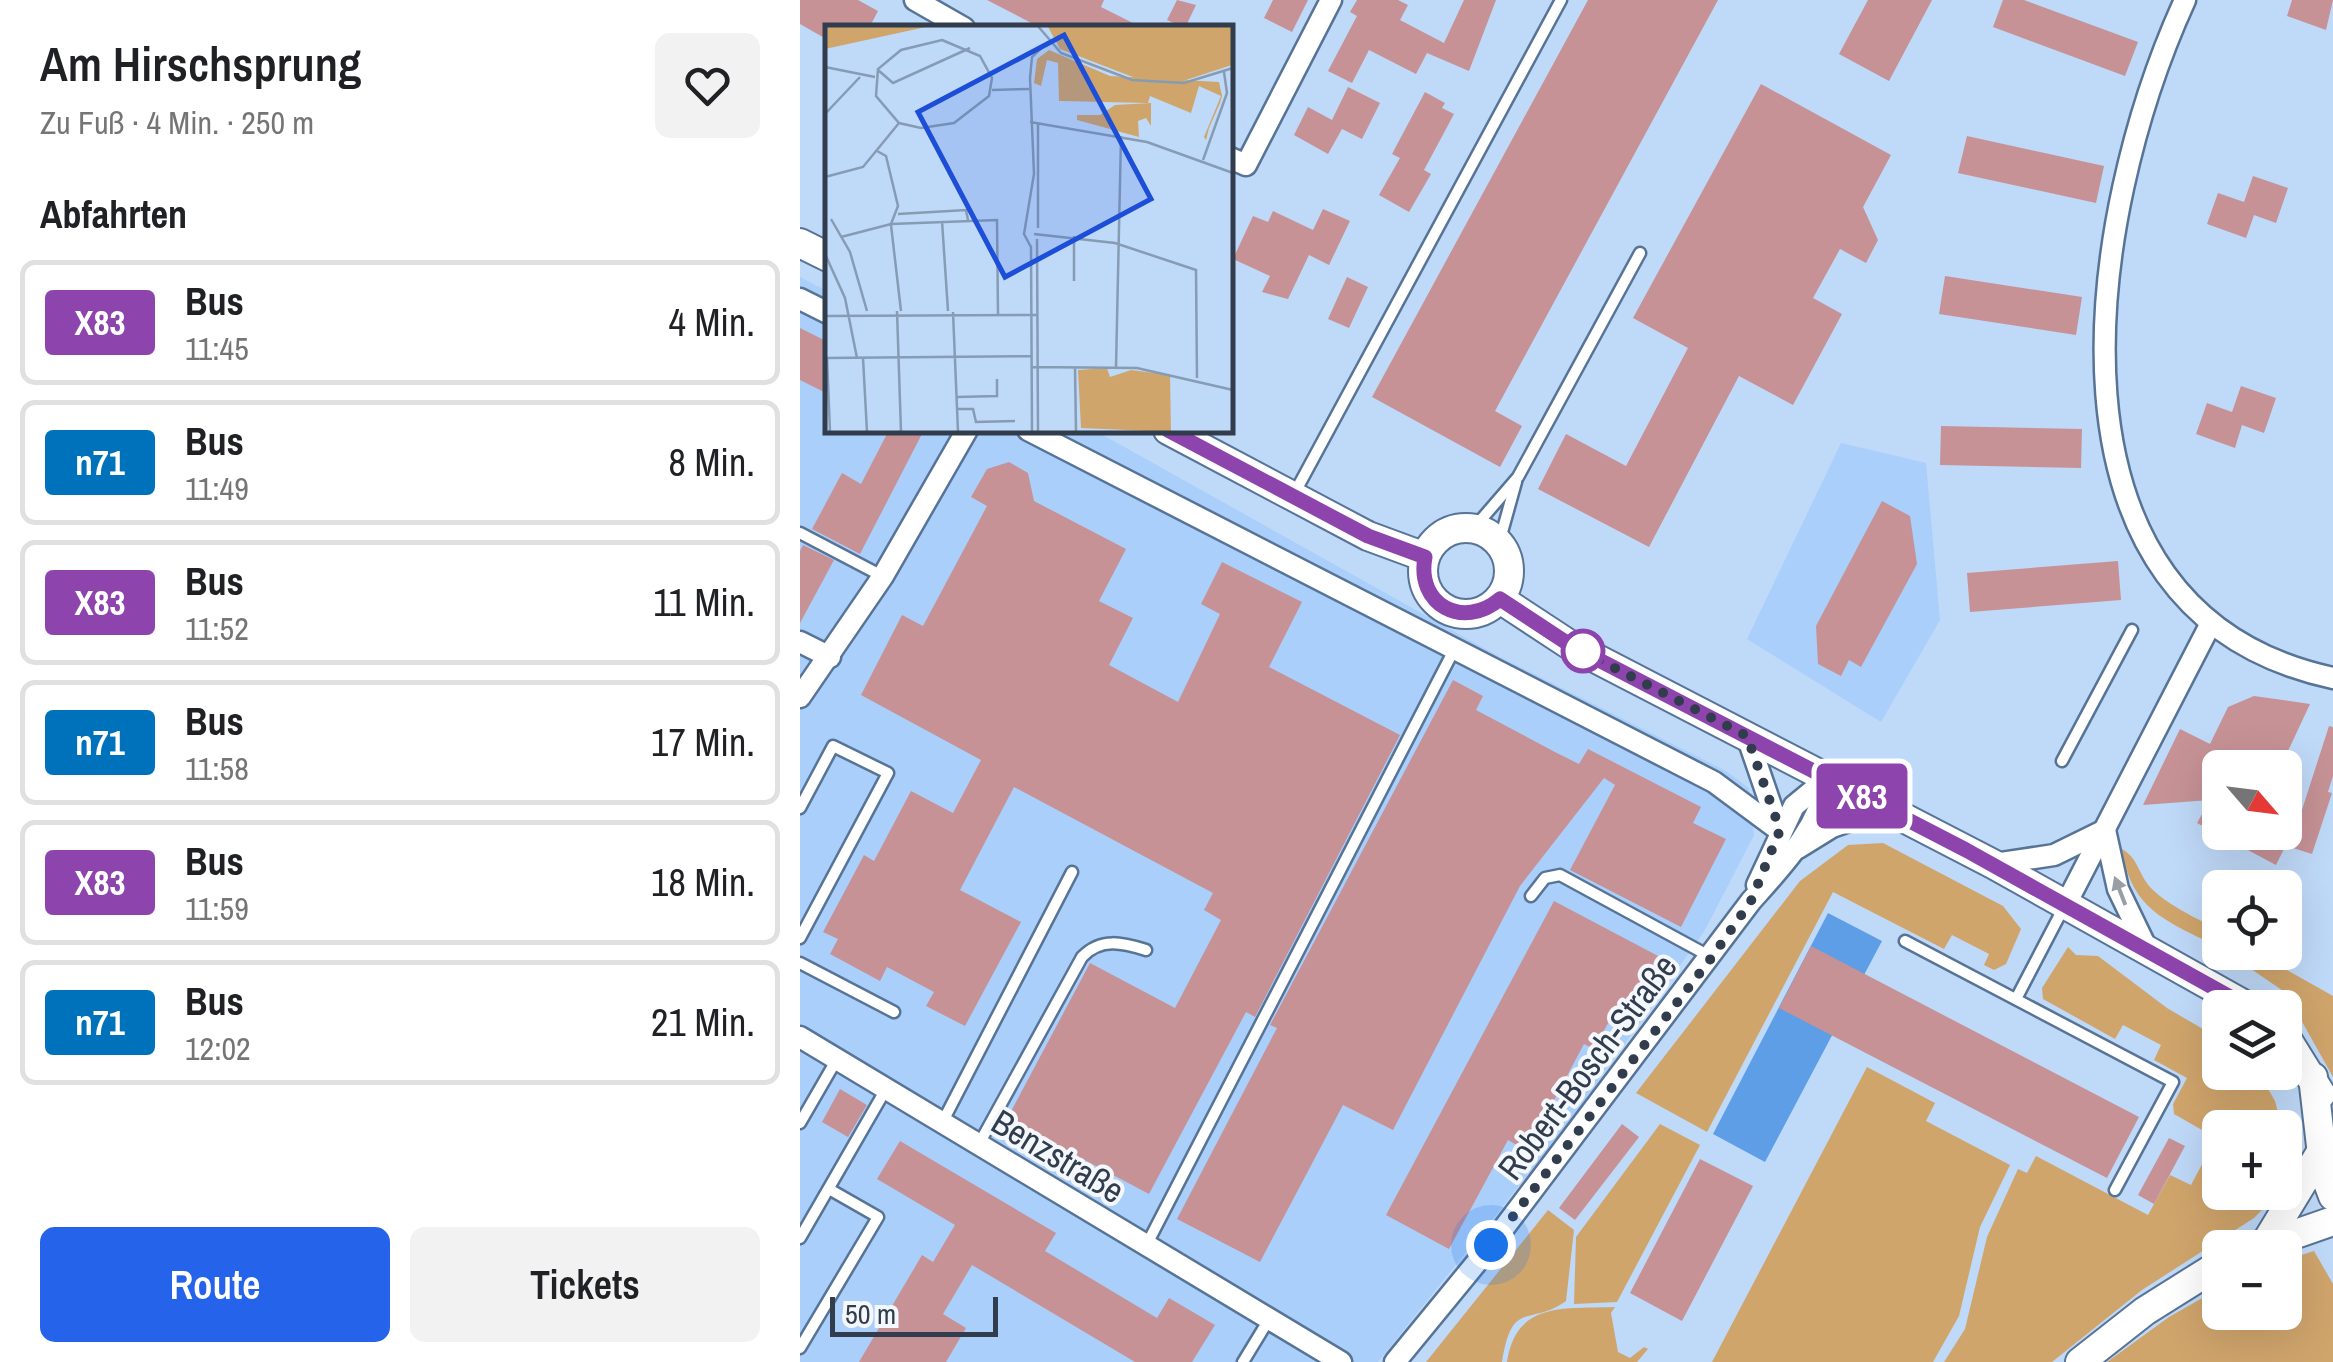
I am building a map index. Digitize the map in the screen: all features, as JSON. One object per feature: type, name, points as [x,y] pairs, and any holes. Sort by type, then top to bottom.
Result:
[{"type":"street","points":[[914,0],[959,25]]},
{"type":"street","points":[[1238,162],[1331,0]]},
{"type":"street","points":[[2185,0],[2149,98],[2115,226],[2106,311],[2106,389],[2118,478],[2128,505],[2171,584],[2210,625],[2278,664],[2333,678]]},
{"type":"street","points":[[800,243],[825,256]]},
{"type":"street","points":[[800,299],[825,312]]},
{"type":"street","points":[[800,697],[884,576],[966,432]]},
{"type":"street","points":[[1032,432],[1714,782],[1780,830]]},
{"type":"street","points":[[1172,432],[1368,536],[1425,557]]},
{"type":"street","points":[[1473,528],[1499,544],[1510,571],[1500,599],[1477,613],[1451,612],[1439,606],[1424,584],[1425,557],[1439,537],[1473,528]]},
{"type":"street","points":[[1500,599],[1570,645],[1992,864],[2219,990]]},
{"type":"street","points":[[2066,904],[2210,625]]},
{"type":"street","points":[[800,642],[830,658]]},
{"type":"street","points":[[1747,736],[1780,830]]},
{"type":"street","name":"Robert-Bosch-Straße","points":[[1751,901],[1794,806],[1828,778]]},
{"type":"street","name":"Robert-Bosch-Straße","points":[[1395,1362],[1491,1245],[1751,901],[1796,849],[1824,798],[1828,778]]},
{"type":"street","points":[[1796,849],[1832,827],[1886,808]]},
{"type":"street","points":[[1992,864],[2054,855],[2105,830]]},
{"type":"street","points":[[2105,830],[2118,889],[2146,947]]},
{"type":"street","name":"Benzstraße","points":[[800,1037],[1275,1326],[1342,1362]]},
{"type":"street","points":[[2302,1060],[2333,1117]]},
{"type":"street","points":[[2313,1076],[2322,1152],[2333,1196]]},
{"type":"street","points":[[2271,1230],[2322,1152]]},
{"type":"street","points":[[2302,1231],[2333,1220]]},
{"type":"street","points":[[2080,1362],[2145,1311],[2202,1275]]},
{"type":"street","name":"Benzstraße","points":[[1275,1326],[1313,1362]]},
{"type":"lane","points":[[1292,496],[1561,0]]},
{"type":"lane","points":[[1499,544],[1518,477],[1640,253]]},
{"type":"lane","points":[[1473,528],[1518,477]]},
{"type":"lane","points":[[800,533],[884,576]]},
{"type":"lane","points":[[2062,760],[2132,630]]},
{"type":"lane","points":[[1145,1246],[1455,648]]},
{"type":"lane","points":[[800,808],[833,746],[888,773],[800,938]]},
{"type":"lane","points":[[942,1123],[1072,872]]},
{"type":"lane","points":[[1530,896],[1544,878],[1560,875],[1712,957]]},
{"type":"lane","points":[[2016,999],[2066,904]]},
{"type":"lane","points":[[1905,941],[2173,1082],[2115,1190]]},
{"type":"lane","points":[[979,1145],[1082,957],[1090,948],[1120,942],[1146,950]]},
{"type":"lane","points":[[800,964],[894,1012]]},
{"type":"lane","points":[[800,1123],[837,1059]]},
{"type":"lane","points":[[800,1238],[886,1089]]},
{"type":"lane","points":[[800,1094],[812,1102]]},
{"type":"lane","points":[[800,1348],[878,1217],[830,1189]]},
{"type":"lane","points":[[1243,1362],[1275,1326]]},
{"type":"shaded area","points":[[800,277],[825,290],[825,432],[1098,432],[1498,656],[1726,771],[1749,788],[1754,835],[1705,930],[1566,1127],[1378,1362],[800,1362]]},
{"type":"shaded area","points":[[1841,443],[1926,463],[1940,620],[1881,722],[1747,639]]},
{"type":"shaded area","points":[[1883,843],[2003,906],[2021,929],[2006,964],[1994,970],[1984,965],[1989,954],[1952,935],[1944,949],[1833,892],[1707,1132],[1636,1093],[1800,881],[1848,845]]},
{"type":"shaded area","points":[[2122,849],[2157,894],[2202,921],[2202,939],[2169,922],[2144,901],[2127,870]]},
{"type":"shaded area","points":[[2068,947],[2076,955],[2098,956],[2167,1008],[2202,1028],[2202,1090],[2269,1090],[2277,1110],[2202,1110],[2202,1130],[2174,1114],[2173,1104],[2187,1078],[2154,1060],[2161,1045],[2123,1025],[2115,1039],[2043,999],[2042,988]]},
{"type":"shaded area","points":[[2253,970],[2287,970],[2333,996],[2333,1077],[2302,1022],[2302,990],[2282,990]]},
{"type":"shaded area","points":[[1867,1067],[1935,1103],[1926,1121],[2010,1165],[1980,1227],[1959,1316],[1933,1362],[1712,1362]]},
{"type":"shaded area","points":[[1660,1124],[1700,1145],[1617,1302],[1574,1304],[1576,1237]]},
{"type":"shaded area","points":[[2036,1156],[2148,1215],[2170,1175],[2191,1185],[2202,1164],[2202,1210],[2262,1210],[2235,1230],[2202,1230],[2202,1251],[2142,1290],[2052,1362],[1944,1362],[1965,1329],[1987,1237],[2018,1169],[2027,1173]]},
{"type":"shaded area","points":[[1548,1210],[1574,1230],[1566,1301],[1517,1321],[1506,1342],[1502,1362],[1426,1362]]},
{"type":"shaded area","points":[[2314,1251],[2333,1284],[2333,1362],[2107,1362],[2202,1298],[2202,1330],[2302,1330],[2302,1255]]},
{"type":"shaded area","points":[[1615,1307],[1611,1313],[1618,1352],[1630,1358],[1644,1347],[1648,1349],[1637,1362],[1507,1362],[1512,1342],[1532,1318],[1561,1309]]},
{"type":"water","points":[[1828,913],[1882,941],[1765,1162],[1713,1134]]},
{"type":"building","points":[[800,0],[858,0],[878,11],[871,25],[825,25],[825,38],[800,24]]},
{"type":"building","points":[[987,0],[1104,0],[1101,7],[1137,25],[1035,25]]},
{"type":"building","points":[[1177,0],[1196,5],[1186,25],[1167,20]]},
{"type":"building","points":[[1273,0],[1308,0],[1292,32],[1264,18]]},
{"type":"building","points":[[1357,0],[1398,0],[1408,5],[1400,20],[1444,43],[1464,0],[1496,0],[1469,71],[1427,53],[1416,74],[1369,50],[1352,83],[1328,71],[1357,16],[1350,12]]},
{"type":"building","points":[[1588,0],[1718,0],[1495,411],[1522,426],[1500,467],[1372,397]]},
{"type":"building","points":[[1868,0],[1932,0],[1889,81],[1839,54]]},
{"type":"building","points":[[2003,0],[2024,0],[2138,42],[2125,76],[1993,27]]},
{"type":"building","points":[[2292,0],[2333,0],[2326,30],[2287,16]]},
{"type":"building","points":[[1761,84],[1891,155],[1863,207],[1878,240],[1866,263],[1840,249],[1813,298],[1842,314],[1793,405],[1739,376],[1649,547],[1538,489],[1566,434],[1626,466],[1688,348],[1633,318]]},
{"type":"building","points":[[1348,87],[1380,103],[1362,139],[1342,129],[1328,154],[1294,135],[1308,107],[1332,120]]},
{"type":"building","points":[[1425,92],[1445,103],[1442,108],[1454,114],[1424,170],[1431,174],[1409,212],[1379,195],[1400,158],[1392,154]]},
{"type":"building","points":[[1967,136],[2104,166],[2096,203],[1958,173]]},
{"type":"building","points":[[2253,176],[2288,188],[2276,223],[2254,215],[2246,238],[2207,224],[2218,193],[2244,202]]},
{"type":"building","points":[[1323,209],[1350,221],[1329,265],[1309,255],[1288,299],[1262,292],[1270,276],[1233,259],[1253,216],[1268,222],[1273,211],[1313,230]]},
{"type":"building","points":[[1945,276],[2082,297],[2076,335],[1939,314]]},
{"type":"building","points":[[1347,277],[1368,287],[1349,328],[1328,319]]},
{"type":"building","points":[[800,328],[825,340],[825,392],[800,380]]},
{"type":"building","points":[[2241,386],[2276,398],[2264,433],[2242,425],[2235,448],[2196,434],[2207,403],[2232,412]]},
{"type":"building","points":[[1941,426],[2082,429],[2081,468],[1940,465]]},
{"type":"building","points":[[888,432],[923,432],[860,554],[812,529],[842,473],[861,484]]},
{"type":"building","points":[[1009,462],[1028,473],[1034,501],[1126,549],[1099,601],[1133,618],[1109,665],[1178,702],[1220,614],[1201,604],[1222,562],[1302,602],[1269,667],[1400,735],[1255,1017],[1246,1012],[1149,1194],[1007,1119],[1090,963],[1175,1008],[1221,920],[1204,910],[1213,893],[1014,787],[960,890],[1021,922],[965,1026],[926,1006],[934,992],[887,967],[880,981],[830,954],[838,939],[823,932],[864,855],[874,861],[911,791],[953,813],[981,760],[861,695],[902,615],[923,626],[987,506],[971,497],[987,469]]},
{"type":"building","points":[[1882,501],[1910,516],[1917,564],[1861,667],[1849,660],[1841,676],[1818,664],[1816,626]]},
{"type":"building","points":[[803,545],[834,560],[800,623],[800,551]]},
{"type":"building","points":[[2118,561],[2121,600],[1970,612],[1967,573]]},
{"type":"building","points":[[1453,680],[1483,696],[1476,710],[1553,751],[1579,764],[1588,749],[1701,807],[1693,823],[1726,839],[1681,927],[1570,870],[1615,785],[1604,778],[1520,886],[1393,1130],[1343,1105],[1260,1262],[1177,1219],[1277,1028],[1270,1025]]},
{"type":"building","points":[[2254,696],[2310,704],[2288,750],[2202,750],[2202,801],[2143,805],[2180,729],[2210,744],[2228,707]]},
{"type":"building","points":[[2329,726],[2333,727],[2333,776],[2328,792],[2332,793],[2312,854],[2299,850],[2302,810]]},
{"type":"building","points":[[2248,850],[2284,850],[2276,865]]},
{"type":"building","points":[[1554,901],[1660,957],[1633,1008],[1620,1001],[1594,1049],[1584,1044],[1527,1151],[1508,1140],[1449,1249],[1386,1215]]},
{"type":"building","points":[[1811,946],[2139,1117],[2107,1178],[1779,1008]]},
{"type":"building","points":[[840,1089],[867,1105],[848,1137],[822,1122]]},
{"type":"building","points":[[1622,1124],[1639,1137],[1575,1220],[1559,1208]]},
{"type":"building","points":[[2169,1138],[2185,1146],[2154,1204],[2138,1195]]},
{"type":"building","points":[[900,1141],[1056,1233],[1045,1251],[1157,1318],[1169,1298],[1215,1325],[1192,1362],[1135,1362],[972,1265],[943,1314],[966,1328],[946,1362],[859,1362],[922,1255],[933,1262],[955,1225],[877,1179]]},
{"type":"building","points":[[1700,1159],[1753,1186],[1682,1321],[1630,1293]]},
{"type":"bus line","name":"X83","points":[[1172,432],[1368,536],[1425,557],[1424,584],[1439,606],[1464,615],[1490,608],[1500,599],[1570,645],[1966,850],[2219,990]]},
{"type":"route","points":[[1491,1245],[1751,901],[1780,830],[1760,784],[1747,736],[1570,645],[1583,651]]}]
